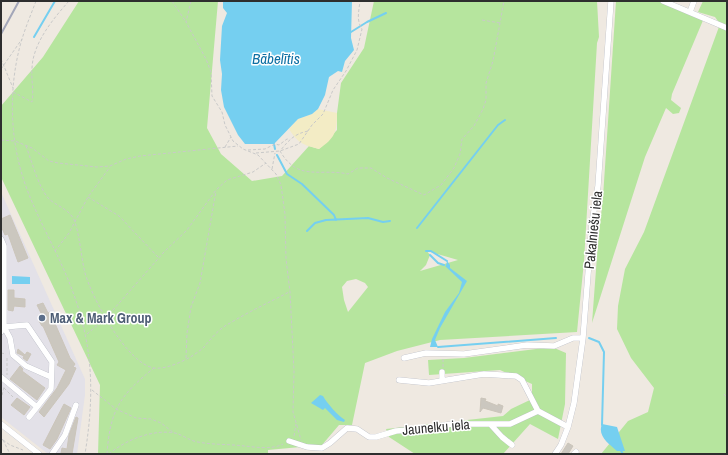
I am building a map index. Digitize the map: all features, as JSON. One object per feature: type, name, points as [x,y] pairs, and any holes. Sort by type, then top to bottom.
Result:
[{"type":"street","name":"Pakalniešu iela","points":[[555,454],[561,445],[568,427],[574,403],[583,338],[592,223],[600,164],[611,1]]},
{"type":"street","points":[[663,1],[727,28]]},
{"type":"street","points":[[690,12],[694,1]]},
{"type":"street","points":[[1,239],[4,246],[2,325],[10,338],[13,355],[26,366],[52,378]]},
{"type":"street","points":[[2,325],[27,325],[52,362],[51,388],[29,417]]},
{"type":"street","points":[[404,358],[426,353],[464,354],[527,345],[554,346],[573,338],[583,338]]},
{"type":"street","points":[[442,372],[442,381]]},
{"type":"street","points":[[399,380],[428,382],[484,374],[516,376],[522,380],[538,411],[568,427]]},
{"type":"street","points":[[1,377],[4,385],[37,407]]},
{"type":"street","points":[[52,454],[65,434],[76,405]]},
{"type":"street","name":"Jaunelku iela","points":[[307,447],[316,449],[326,446],[347,428],[357,429],[370,437],[376,437],[396,431],[422,429],[452,424],[510,424],[538,411]]},
{"type":"street","points":[[1,424],[39,454]]},
{"type":"street","points":[[491,425],[512,445]]},
{"type":"street","points":[[288,441],[307,447]]},
{"type":"path","points":[[18,1],[35,1],[22,38],[16,64],[13,88],[13,120],[16,141],[20,167],[30,197],[55,251],[80,312],[86,334],[91,362],[91,408],[85,454]]},
{"type":"path","points":[[13,91],[32,102],[34,89],[32,81],[33,55],[38,42],[69,1]]},
{"type":"path","points":[[172,1],[186,22],[206,59],[211,72],[212,96],[222,112],[225,125],[231,136],[238,146],[254,153],[266,163],[281,185],[285,214],[286,258],[290,292],[294,371],[293,401],[296,423],[302,440],[307,447]]},
{"type":"path","points":[[186,22],[191,1]]},
{"type":"path","points":[[254,153],[280,151],[299,144],[323,114],[332,90],[346,71],[357,50],[362,29],[358,24],[360,1]]},
{"type":"path","points":[[280,151],[286,161],[298,171],[334,171],[348,174],[358,168],[371,168],[424,195],[441,185],[454,168],[460,154],[462,139],[474,126],[483,109],[486,100],[488,73],[493,61],[504,1]]},
{"type":"path","points":[[482,20],[501,24]]},
{"type":"path","points":[[1,69],[22,38]]},
{"type":"path","points":[[1,59],[13,88]]},
{"type":"path","points":[[280,151],[289,139],[296,134],[308,131]]},
{"type":"path","points":[[225,148],[231,136]]},
{"type":"path","points":[[247,150],[267,149],[274,145],[279,145],[287,138],[289,139]]},
{"type":"path","points":[[1,140],[16,141],[32,148],[49,161],[98,167],[110,166],[126,159],[140,156],[238,146]]},
{"type":"path","points":[[26,146],[44,191],[49,199],[66,209],[75,222],[86,273],[106,318],[119,340],[135,357],[154,368]]},
{"type":"path","points":[[272,170],[275,152]]},
{"type":"path","points":[[86,334],[106,318],[158,258],[187,230],[216,190],[227,180],[253,172],[266,163]]},
{"type":"path","points":[[55,251],[69,233],[88,197],[110,166]]},
{"type":"path","points":[[186,360],[187,333],[191,307],[200,283],[216,190]]},
{"type":"path","points":[[88,197],[119,216],[158,258]]},
{"type":"path","points":[[108,454],[109,430],[116,409],[127,392],[154,368],[172,365],[186,360],[202,349],[223,327],[290,292]]},
{"type":"path","points":[[1,400],[4,385],[7,348]]},
{"type":"path","points":[[442,372],[443,354]]},
{"type":"path","points":[[4,385],[14,397]]},
{"type":"path","points":[[91,389],[116,409],[136,418],[150,419],[161,423],[174,433],[195,442],[260,448],[278,446],[294,436],[296,423]]},
{"type":"path","points":[[724,394],[727,398]]},
{"type":"path","points":[[108,454],[132,439],[146,435],[174,433]]},
{"type":"path","points":[[2,439],[10,445],[27,451]]},
{"type":"path","points":[[2,439],[10,454]]},
{"type":"shaded area","points":[[1,192],[85,379],[85,395],[77,454],[48,454],[1,417]]},
{"type":"green space","points":[[79,1],[218,1],[207,128],[221,154],[252,181],[282,176],[309,146],[319,149],[337,130],[337,113],[341,83],[364,48],[374,1],[597,1],[599,37],[597,43],[584,261],[577,332],[440,340],[397,351],[365,363],[352,425],[339,425],[322,445],[268,450],[268,454],[98,454],[100,385],[1,177],[1,106],[43,57]],"holes":[[[427,251],[458,260],[420,271],[426,265],[430,255]],[[356,279],[365,283],[368,287],[348,312],[342,287],[347,281]]]},
{"type":"green space","points":[[616,1],[661,1],[704,18],[672,94],[671,100],[681,108],[679,113],[673,114],[666,108],[645,157],[592,323],[603,197]]},
{"type":"green space","points":[[703,1],[727,1],[727,454],[601,454],[628,421],[648,412],[654,388],[631,358],[617,329],[618,306],[625,269],[644,232],[720,24],[715,17],[698,12]]},
{"type":"green space","points":[[552,347],[566,353],[565,404],[558,439],[530,424],[503,454],[415,454],[389,437],[386,429],[503,416],[511,409],[532,399],[532,384],[500,370],[429,375],[428,360],[464,358]]},
{"type":"sand","points":[[318,109],[337,113],[336,130],[332,138],[319,149],[301,143],[289,129],[298,119],[312,114]]},
{"type":"water","name":"Bābelītis","points":[[223,1],[352,1],[351,38],[354,50],[345,61],[342,72],[338,71],[329,77],[325,95],[318,109],[312,114],[298,119],[274,144],[245,144],[238,135],[224,107],[221,90],[222,74],[220,60],[222,26],[227,13],[223,8]]},
{"type":"water","points":[[447,261],[450,268],[467,281],[440,328],[435,340],[438,347],[430,347],[432,339],[445,312],[459,293],[462,282],[444,265],[446,266]]},
{"type":"water","points":[[12,276],[30,277],[30,284],[12,284]]},
{"type":"water","points":[[320,395],[323,396],[339,416],[345,420],[344,422],[337,420],[325,408],[323,410],[311,403]]},
{"type":"water","points":[[602,424],[617,427],[625,451],[617,451],[602,436]]},
{"type":"building","points":[[10,215],[28,258],[18,262],[8,234],[5,235],[1,226],[1,219]]},
{"type":"building","points":[[8,290],[14,290],[14,298],[25,299],[25,307],[14,306],[13,311],[8,310]]},
{"type":"building","points":[[43,303],[48,313],[50,312],[70,358],[75,364],[73,367],[76,368],[69,384],[44,417],[39,412],[57,388],[66,370],[57,365],[59,362],[43,326],[39,321],[41,321],[39,317],[42,315],[37,305]]},
{"type":"building","points":[[18,349],[25,355],[27,352],[31,354],[27,361],[23,358],[24,356],[17,353]]},
{"type":"building","points":[[20,366],[23,369],[22,371],[45,388],[37,400],[10,379]]},
{"type":"building","points":[[17,398],[30,407],[24,415],[11,405]]},
{"type":"building","points":[[481,398],[486,399],[485,401],[498,406],[498,404],[503,406],[501,413],[483,408],[480,412]]},
{"type":"building","points":[[64,404],[71,408],[57,439],[50,449],[43,445]]},
{"type":"building","points":[[76,417],[78,418],[72,454],[61,453],[62,448],[67,449],[69,435]]},
{"type":"building","points":[[568,443],[573,446],[568,454],[561,454]]},
{"type":"waterway","points":[[34,37],[55,1]]},
{"type":"waterway","points":[[351,32],[386,13]]},
{"type":"waterway","points":[[417,228],[498,125],[505,120]]},
{"type":"waterway","points":[[274,144],[275,149]]},
{"type":"waterway","points":[[277,155],[287,174],[302,184],[334,215],[336,220]]},
{"type":"waterway","points":[[307,231],[315,223],[326,220],[368,218],[383,222],[390,221]]},
{"type":"waterway","points":[[426,251],[431,251],[447,261]]},
{"type":"waterway","points":[[430,255],[438,263],[444,265]]},
{"type":"waterway","points":[[438,347],[556,338]]},
{"type":"waterway","points":[[589,338],[599,342],[604,352],[602,425]]},
{"type":"waterway","points":[[620,449],[623,454]]},
{"type":"railway","points":[[1,34],[19,1]]},
{"type":"place","name":"Max & Mark Group","points":[[42,318]]}]
